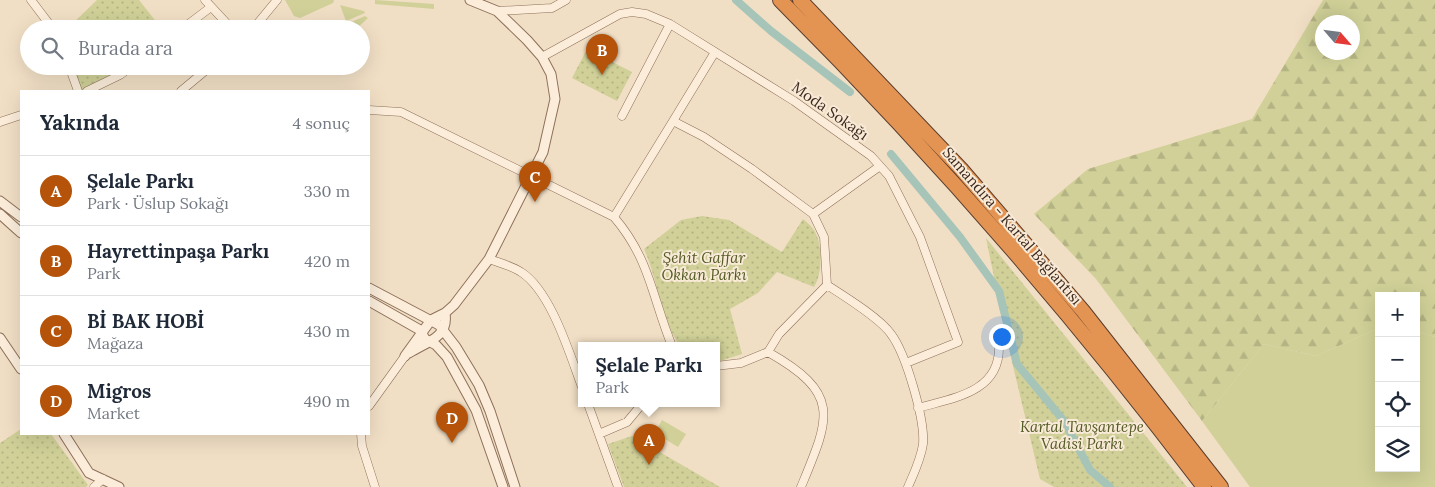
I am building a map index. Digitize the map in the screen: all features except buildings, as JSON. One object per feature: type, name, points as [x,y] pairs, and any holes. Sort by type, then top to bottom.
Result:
[{"type":"highway","name":"Samandıra - Kartal Bağlantısı","points":[[780,0],[877,99],[964,194],[1063,310],[1204,487]]},
{"type":"highway","name":"Samandıra - Kartal Bağlantısı","points":[[800,0],[961,169],[1083,311],[1221,487]]},
{"type":"street","points":[[31,0],[46,20]]},
{"type":"street","points":[[205,0],[224,20]]},
{"type":"street","points":[[260,20],[277,0]]},
{"type":"street","points":[[470,0],[497,10],[552,8],[566,0]]},
{"type":"street","points":[[194,20],[212,7]]},
{"type":"street","points":[[370,405],[430,320],[445,313],[472,284],[489,259],[543,152],[556,99],[551,74],[542,57],[497,10]]},
{"type":"street","name":"Moda Sokağı","points":[[542,57],[620,14],[632,12],[646,14],[670,24],[794,101],[871,156],[889,176],[920,237],[958,342],[906,363]]},
{"type":"street","points":[[622,116],[670,24]]},
{"type":"street","points":[[614,217],[715,52]]},
{"type":"street","points":[[73,75],[78,90]]},
{"type":"street","points":[[90,90],[120,75]]},
{"type":"street","points":[[182,90],[200,75]]},
{"type":"street","points":[[370,110],[400,112],[614,217],[627,232],[643,259],[671,342]]},
{"type":"street","points":[[0,122],[20,115]]},
{"type":"street","points":[[673,121],[704,137],[813,214],[824,237],[827,285],[779,334],[768,352],[742,363],[720,366]]},
{"type":"street","points":[[813,214],[880,166]]},
{"type":"street","points":[[0,201],[20,216]]},
{"type":"street","points":[[0,214],[20,232]]},
{"type":"street","points":[[489,259],[523,273],[538,291],[553,312],[578,377]]},
{"type":"street","points":[[827,285],[890,332],[906,363],[918,408],[923,442],[920,458],[908,487]]},
{"type":"street","points":[[370,289],[430,320],[443,331],[468,364],[479,385],[515,487]]},
{"type":"street","points":[[370,302],[421,332],[447,358],[463,383],[485,432],[503,487]]},
{"type":"street","points":[[405,356],[428,340],[437,338],[443,331],[445,313]]},
{"type":"street","points":[[0,338],[20,368]]},
{"type":"street","points":[[918,408],[972,391],[991,378],[996,368],[999,348]]},
{"type":"street","points":[[768,352],[810,380],[822,401],[824,420],[820,440],[801,487]]},
{"type":"street","points":[[589,407],[618,487]]},
{"type":"street","points":[[599,434],[627,422],[640,407]]},
{"type":"street","points":[[65,435],[89,473],[119,487]]},
{"type":"street","points":[[361,435],[362,446],[375,487]]},
{"type":"street","points":[[94,487],[102,480]]},
{"type":"green space","points":[[97,0],[139,0],[155,20],[76,20]]},
{"type":"green space","points":[[285,0],[334,0],[333,3],[300,18],[294,16]]},
{"type":"green space","points":[[375,0],[434,4],[434,9],[375,4]]},
{"type":"green space","points":[[1323,0],[1435,0],[1435,337],[1420,332],[1420,292],[1375,292],[1375,330],[1316,356],[1264,344],[1202,421],[1096,279],[1034,214],[1088,169],[1252,119]]},
{"type":"green space","points":[[340,5],[364,11],[365,13],[348,20],[346,20]]},
{"type":"green space","points":[[365,16],[368,18],[366,20],[356,20]]},
{"type":"green space","points":[[587,49],[632,72],[617,101],[572,78]]},
{"type":"green space","points":[[72,75],[115,75],[89,90],[78,90]]},
{"type":"green space","name":"Şehit Gaffar Okkan Parkı","points":[[702,216],[729,220],[782,252],[803,219],[814,230],[820,247],[820,269],[817,282],[814,287],[777,272],[758,293],[730,309],[742,354],[720,361],[720,342],[678,342],[664,314],[649,260],[644,249],[681,220]]},
{"type":"green space","name":"Kartal Tavşantepe Vadisi Parkı","points":[[986,238],[1187,487],[1054,487],[1040,479],[1008,345]]},
{"type":"green space","points":[[1375,330],[1375,472],[1420,472],[1420,332],[1435,337],[1435,487],[1250,487],[1202,421],[1264,344],[1316,356]]},
{"type":"green space","points":[[662,420],[686,434],[678,447],[655,433]]},
{"type":"green space","points":[[20,430],[20,435],[52,435],[88,485],[86,487],[0,487],[0,443]]},
{"type":"green space","points":[[632,436],[720,487],[624,487],[608,444]]},
{"type":"waterway","points":[[736,0],[771,31],[850,92]]},
{"type":"waterway","points":[[891,154],[960,237],[999,291],[1017,364],[1064,421],[1090,470],[1110,487]]},
{"type":"place","name":"Hayrettinpaşa Parkı","points":[[602,75]]},
{"type":"place","name":"Bİ BAK HOBİ","points":[[535,202]]},
{"type":"place","name":"Migros","points":[[452,443]]},
{"type":"place","name":"Şelale Parkı","points":[[649,465]]}]
